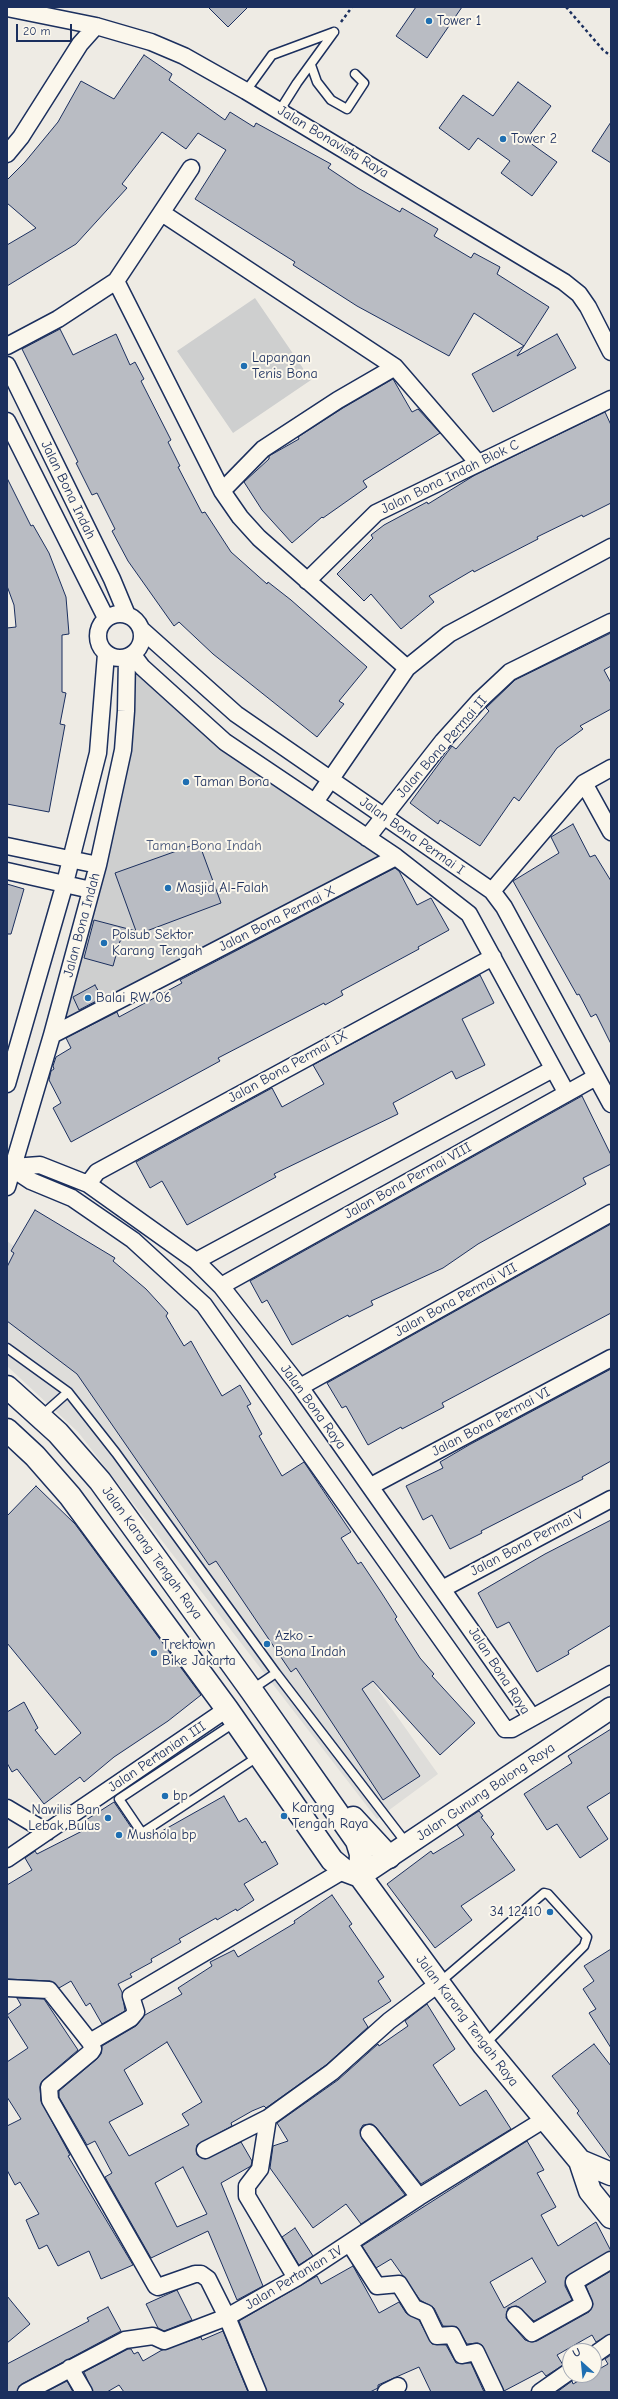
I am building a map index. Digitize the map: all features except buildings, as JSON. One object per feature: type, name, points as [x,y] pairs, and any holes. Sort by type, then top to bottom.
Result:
[{"type":"main road","name":"Jalan Karang Tengah Raya","points":[[7,1387],[40,1416],[100,1481],[251,1690],[326,1799],[357,1841],[361,1854],[352,1873]]},
{"type":"main road","name":"Jalan Karang Tengah Raya","points":[[7,1430],[35,1456],[70,1496],[232,1715],[332,1860],[352,1873],[484,2045],[580,2161],[590,2191],[611,2217]]},
{"type":"main road","points":[[282,1789],[308,1772]]},
{"type":"main road","points":[[326,1799],[346,1810],[389,1857]]},
{"type":"main road","name":"Jalan Karang Tengah Raya","points":[[580,2161],[611,2174]]},
{"type":"street","name":"Jalan Bonavista Raya","points":[[7,8],[96,26],[151,42],[184,56],[280,110],[564,282],[579,294],[588,307],[611,352]]},
{"type":"street","points":[[7,154],[20,137],[80,44],[96,26]]},
{"type":"street","points":[[7,346],[58,319],[116,281],[191,168]]},
{"type":"street","points":[[162,213],[395,367],[478,463]]},
{"type":"street","points":[[116,281],[222,491],[240,517],[259,538],[407,668]]},
{"type":"street","name":"Jalan Bona Indah","points":[[7,365],[112,580],[127,615]]},
{"type":"street","points":[[222,491],[263,449],[338,400],[395,367]]},
{"type":"street","name":"Jalan Bona Indah Blok C","points":[[307,581],[376,513],[611,399]]},
{"type":"street","name":"Jalan Bona Indah","points":[[7,421],[106,618]]},
{"type":"street","points":[[314,802],[407,668],[449,634],[611,547]]},
{"type":"street","points":[[113,615],[127,615],[136,621],[142,630],[141,644],[130,656],[119,659],[106,654],[98,640],[101,624],[106,618],[113,615]]},
{"type":"street","name":"Jalan Bona Permai II","points":[[367,838],[443,741],[479,701],[510,672],[611,622]]},
{"type":"street","name":"Jalan Bona Permai I","points":[[142,630],[236,714],[492,891],[504,907],[611,1104]]},
{"type":"street","name":"Jalan Bona Indah","points":[[7,1084],[65,883],[98,753],[106,654]]},
{"type":"street","name":"Jalan Bona Indah","points":[[7,1187],[10,1166],[52,1035],[98,865],[123,750],[130,656]]},
{"type":"street","name":"Jalan Bona Permai I","points":[[130,656],[226,742],[396,857],[469,914],[566,1092]]},
{"type":"street","points":[[492,891],[584,783],[611,768]]},
{"type":"street","points":[[584,783],[611,832]]},
{"type":"street","points":[[7,846],[98,865]]},
{"type":"street","name":"Jalan Bona Permai X","points":[[52,1035],[396,857]]},
{"type":"street","points":[[7,871],[92,890]]},
{"type":"street","name":"Jalan Bona Permai IX","points":[[88,1184],[97,1172],[493,957]]},
{"type":"street","name":"Jalan Bona Permai VIII","points":[[196,1262],[553,1069]]},
{"type":"street","name":"Jalan Bona Permai VIII","points":[[221,1286],[566,1092],[596,1077]]},
{"type":"street","name":"Jalan Bona Raya","points":[[40,1165],[88,1184],[196,1262],[221,1286],[300,1387],[444,1588],[532,1717],[512,1729],[505,1729],[204,1305],[133,1240],[72,1198],[31,1181],[10,1166],[40,1165]]},
{"type":"street","name":"Jalan Bona Permai VII","points":[[300,1387],[611,1213]]},
{"type":"street","name":"Jalan Bona Permai VI","points":[[371,1486],[611,1358]]},
{"type":"street","name":"Jalan Bona Permai V","points":[[444,1588],[611,1499]]},
{"type":"street","points":[[532,1717],[611,1674]]},
{"type":"street","name":"Jalan Gunung Balong Raya","points":[[352,1873],[389,1857],[611,1708]]},
{"type":"street","name":"Jalan Pertanian III","points":[[7,1859],[232,1715]]},
{"type":"street","points":[[7,1808],[47,1832]]},
{"type":"street","points":[[90,2042],[131,2018],[136,2012],[131,1996],[352,1873]]},
{"type":"street","points":[[204,2150],[268,2118],[332,2072],[389,2021],[438,1984]]},
{"type":"street","points":[[7,1988],[49,1990],[90,2042],[93,2049],[91,2052],[49,2087],[50,2100],[156,2286],[158,2287],[201,2274],[208,2279],[227,2317],[258,2392]]},
{"type":"street","points":[[268,2118],[260,2169],[247,2186],[247,2196],[296,2278]]},
{"type":"street","name":"Jalan Pertanian IV","points":[[26,2392],[126,2340],[153,2336],[164,2341],[227,2317],[296,2278],[350,2244],[419,2197],[545,2119]]},
{"type":"street","points":[[369,2133],[419,2197]]},
{"type":"street","points":[[350,2244],[377,2286],[399,2284],[414,2308],[426,2313],[437,2336],[452,2335],[462,2355],[476,2352],[495,2392]]},
{"type":"street","points":[[515,2315],[532,2333],[584,2304],[574,2282],[611,2260]]},
{"type":"street","points":[[602,2349],[611,2343]]},
{"type":"street","points":[[70,2368],[84,2392]]},
{"type":"street","points":[[540,2392],[562,2377]]},
{"type":"lane","points":[[280,110],[334,32]]},
{"type":"lane","points":[[246,91],[272,55],[334,32]]},
{"type":"lane","points":[[311,65],[317,82],[331,100],[347,109],[364,82],[355,74]]},
{"type":"lane","points":[[7,1348],[68,1392],[116,1453],[276,1673],[407,1844]]},
{"type":"lane","points":[[40,1416],[68,1392]]},
{"type":"lane","points":[[251,1690],[276,1673]]},
{"type":"lane","points":[[232,1715],[119,1799],[142,1833],[259,1755]]},
{"type":"lane","points":[[438,1984],[544,1893],[548,1894],[587,1937],[584,1946],[484,2045]]},
{"type":"path","points":[[334,32],[352,7]]},
{"type":"path","points":[[566,7],[603,50],[611,56]]},
{"type":"shaded area","points":[[7,1241],[103,1313],[145,1361],[438,1774],[377,1819],[78,1432],[7,1366]]},
{"type":"green space","name":"Lapangan Tenis Bona","points":[[255,298],[311,380],[233,433],[177,351]]},
{"type":"green space","name":"Taman Bona Indah","points":[[132,666],[382,856],[63,1022]]},
{"type":"place","name":"Tower 1","points":[[429,21]]},
{"type":"place","name":"Tower 2","points":[[503,139]]},
{"type":"place","name":"Lapangan Tenis Bona","points":[[244,366]]},
{"type":"place","name":"Taman Bona","points":[[186,782]]},
{"type":"place","name":"Masjid Al-Falah","points":[[168,888]]},
{"type":"place","name":"Polsub Sektor Karang Tengah","points":[[104,943]]},
{"type":"place","name":"Balai RW 06","points":[[88,998]]},
{"type":"place","name":"Azko - Bona Indah","points":[[267,1644]]},
{"type":"place","name":"Trektown Bike Jakarta","points":[[154,1653]]},
{"type":"place","name":"bp","points":[[165,1796]]},
{"type":"place","name":"Karang Tengah Raya","points":[[284,1816]]},
{"type":"place","name":"Nawilis Ban Lebak Bulus","points":[[108,1818]]},
{"type":"place","name":"Mushola bp","points":[[119,1835]]},
{"type":"place","name":"34 12410","points":[[550,1912]]}]
